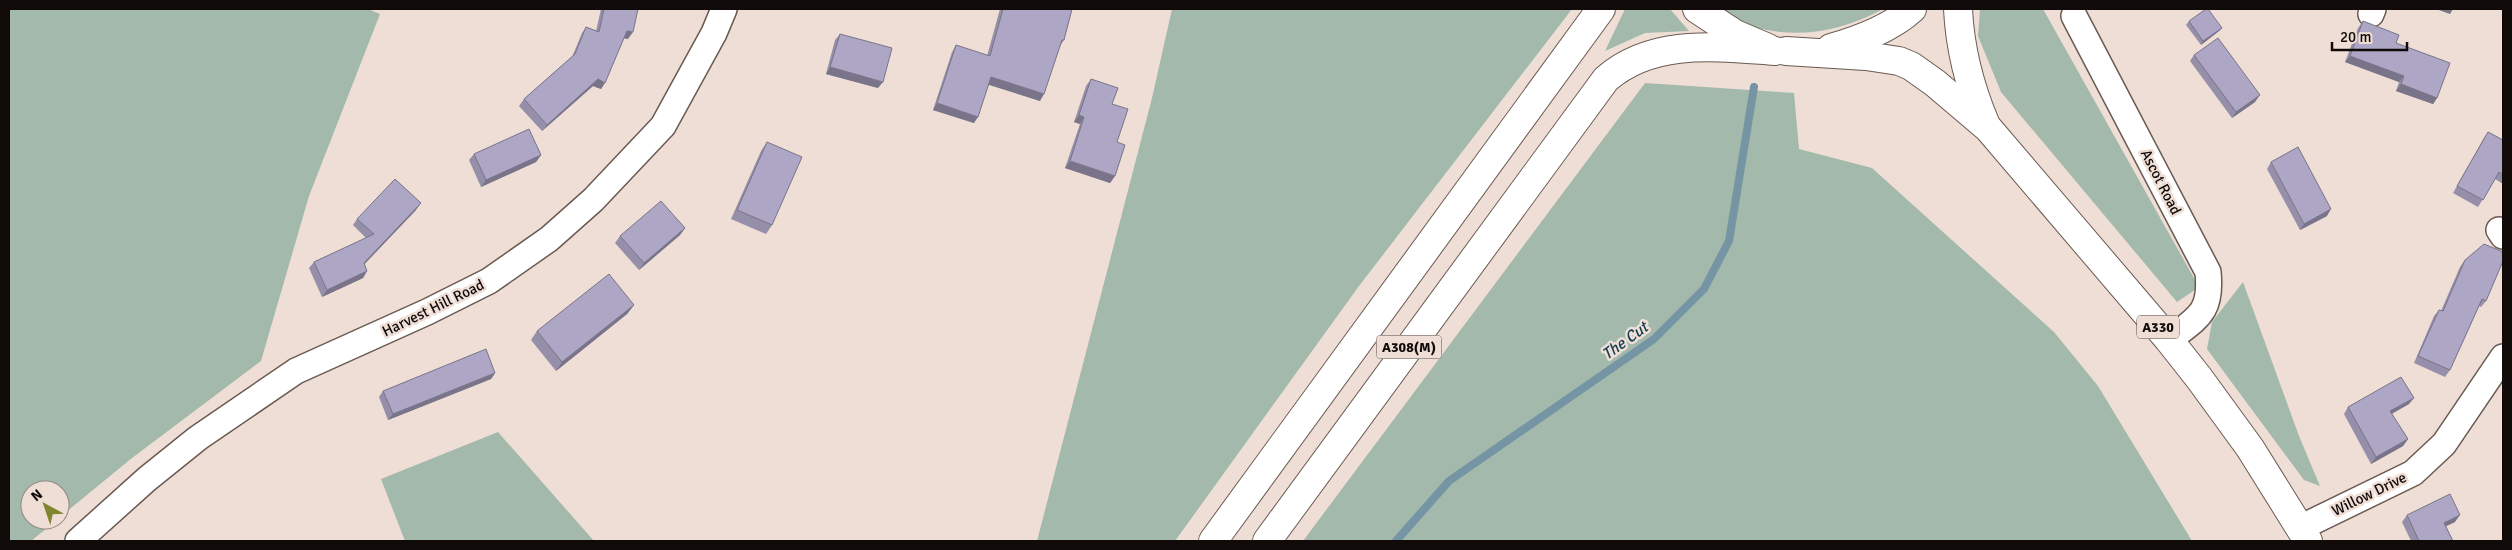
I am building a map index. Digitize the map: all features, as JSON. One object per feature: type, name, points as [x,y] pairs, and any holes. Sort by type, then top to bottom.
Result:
[{"type":"main road","name":"A308(M)","points":[[1214,541],[1601,9]]},
{"type":"main road","points":[[1697,9],[1735,34],[1781,51],[1829,48],[1846,44],[1890,25],[1912,9]]},
{"type":"main road","name":"A330","points":[[1958,9],[1962,56],[1968,80],[1988,128]]},
{"type":"main road","name":"A308(M)","points":[[1267,541],[1606,79],[1630,61],[1668,49],[1698,48],[1781,51]]},
{"type":"main road","name":"A330","points":[[1781,51],[1866,56],[1899,61],[1911,66],[1935,83],[1988,128],[2169,340],[2250,448],[2304,534]]},
{"type":"street","name":"Harvest Hill Road","points":[[78,541],[147,479],[198,438],[296,371],[427,312],[488,281],[549,239],[592,200],[662,126],[714,33],[724,9]]},
{"type":"street","name":"Ascot Road","points":[[2074,16],[2208,272],[2210,291],[2207,305],[2199,316],[2169,340]]},
{"type":"street","name":"Willow Drive","points":[[2304,534],[2414,473],[2444,444],[2503,357]]},
{"type":"green space","points":[[9,9],[368,9],[380,14],[309,196],[261,361],[132,458],[70,509],[70,480],[20,480],[20,530],[45,530],[31,541],[9,541]]},
{"type":"green space","points":[[1172,9],[1572,9],[1359,286],[1175,541],[1037,541],[1152,98]]},
{"type":"green space","points":[[1625,9],[1670,9],[1689,31],[1645,33],[1605,51]]},
{"type":"green space","points":[[1718,9],[1883,9],[1867,17],[1833,28],[1816,32],[1798,33],[1780,32],[1745,24]]},
{"type":"green space","points":[[1980,9],[2043,9],[2199,287],[2177,302],[2001,92],[1978,36]]},
{"type":"green space","points":[[1645,83],[1794,93],[1799,149],[1872,168],[2054,332],[2098,386],[2192,541],[1303,541]]},
{"type":"green space","points":[[2243,282],[2299,436],[2320,486],[2304,480],[2207,349],[2212,322]]},
{"type":"green space","points":[[498,432],[594,541],[405,541],[381,479]]},
{"type":"building","points":[[604,9],[638,9],[633,32],[627,31],[605,83],[598,79],[547,125],[524,99],[575,54],[586,27],[599,32]]},
{"type":"building","points":[[1003,9],[1072,9],[1064,40],[1062,40],[1044,94],[991,77],[978,117],[937,103],[956,45],[990,56]]},
{"type":"building","points":[[2208,9],[2222,28],[2203,41],[2189,21]]},
{"type":"building","points":[[2363,21],[2399,35],[2396,43],[2450,63],[2437,98],[2401,84],[2404,76],[2350,56]]},
{"type":"building","points":[[840,34],[892,48],[883,82],[830,67]]},
{"type":"building","points":[[2218,38],[2260,95],[2236,112],[2194,55]]},
{"type":"building","points":[[1091,79],[1118,88],[1112,104],[1128,109],[1117,142],[1125,145],[1115,176],[1070,161],[1084,117],[1079,115]]},
{"type":"building","points":[[529,129],[541,155],[486,180],[474,154]]},
{"type":"building","points":[[2488,132],[2503,140],[2503,175],[2499,172],[2483,200],[2457,186]]},
{"type":"building","points":[[767,142],[802,157],[772,225],[737,210]]},
{"type":"building","points":[[2298,147],[2331,209],[2304,224],[2271,162]]},
{"type":"building","points":[[395,179],[421,203],[364,263],[367,271],[327,290],[314,262],[374,234],[357,219]]},
{"type":"building","points":[[661,201],[685,228],[644,263],[620,236]]},
{"type":"building","points":[[2484,244],[2503,252],[2503,261],[2486,301],[2482,299],[2450,370],[2418,356],[2439,310],[2443,311],[2465,260]]},
{"type":"building","points":[[609,274],[634,305],[562,362],[537,331]]},
{"type":"building","points":[[486,349],[495,373],[393,414],[383,391]]},
{"type":"building","points":[[2401,377],[2414,398],[2390,411],[2408,439],[2376,457],[2348,407]]},
{"type":"building","points":[[2450,494],[2460,515],[2444,523],[2453,541],[2419,541],[2407,515]]},
{"type":"waterway","name":"The Cut","points":[[1396,541],[1449,481],[1654,339],[1704,289],[1729,241],[1754,87]]}]
